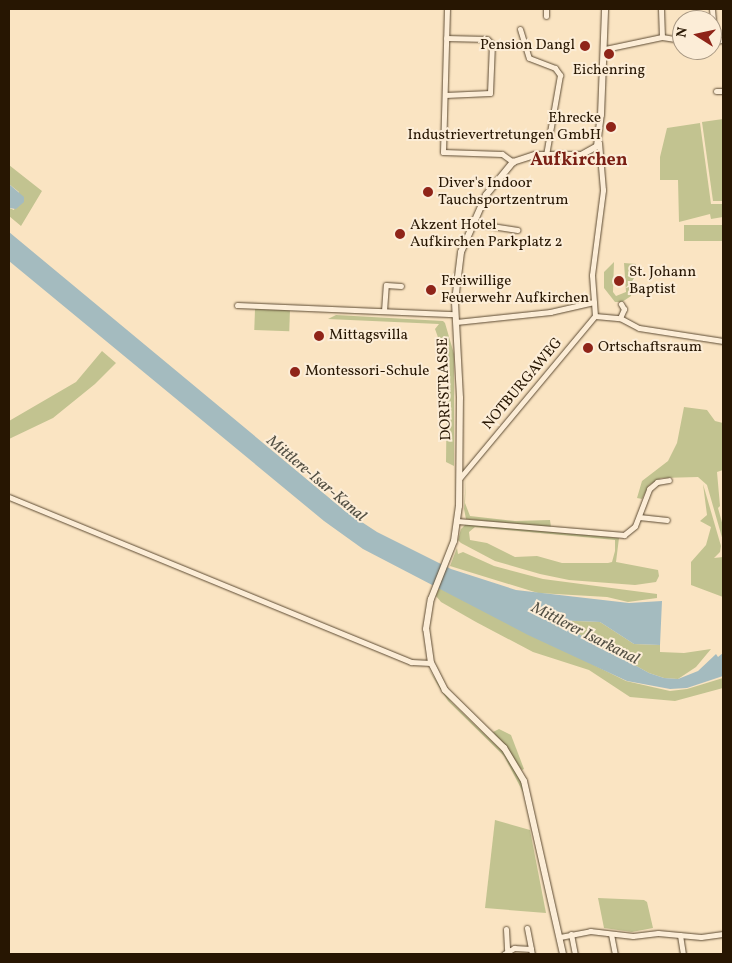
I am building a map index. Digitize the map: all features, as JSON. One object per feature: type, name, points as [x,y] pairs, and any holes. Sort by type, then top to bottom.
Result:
[{"type":"street","points":[[446,9],[444,152],[502,154],[513,162],[521,157],[581,155],[594,149],[599,142]]},
{"type":"street","points":[[546,9],[546,16]]},
{"type":"street","points":[[605,9],[605,49],[599,142],[602,159],[603,190],[592,275],[595,316],[620,318],[638,328],[723,340]]},
{"type":"street","points":[[661,9],[662,37]]},
{"type":"street","points":[[520,29],[529,58],[556,68],[560,75],[546,156]]},
{"type":"street","points":[[605,49],[662,37],[672,38]]},
{"type":"street","points":[[445,95],[490,93],[492,53],[488,40],[446,38]]},
{"type":"street","points":[[716,92],[723,90]]},
{"type":"street","points":[[594,149],[602,159]]},
{"type":"street","name":"DORFSTRASSE","points":[[430,663],[426,629],[433,594],[447,555],[456,521],[459,479],[460,389],[455,314],[459,262],[472,222],[494,182],[513,162]]},
{"type":"street","points":[[472,222],[517,230]]},
{"type":"street","points":[[384,311],[386,285],[401,286]]},
{"type":"street","points":[[456,322],[550,312],[594,302]]},
{"type":"street","points":[[620,318],[624,309],[621,304]]},
{"type":"street","points":[[237,305],[455,314]]},
{"type":"street","name":"NOTBURGAWEG","points":[[459,479],[595,316]]},
{"type":"street","points":[[456,521],[614,535],[631,532],[639,517],[649,489],[657,482],[669,480]]},
{"type":"street","points":[[9,497],[411,662],[430,663],[445,690],[504,748],[520,773],[535,817],[562,954]]},
{"type":"street","points":[[639,517],[667,520]]},
{"type":"street","points":[[555,920],[562,954]]},
{"type":"street","points":[[506,929],[506,952],[531,952],[527,928]]},
{"type":"street","points":[[560,937],[590,931],[612,934],[723,934]]},
{"type":"street","points":[[571,934],[575,954]]},
{"type":"street","points":[[612,934],[615,954]]},
{"type":"street","points":[[680,935],[682,954]]},
{"type":"green space","points":[[723,119],[723,201],[713,201],[702,122]]},
{"type":"green space","points":[[700,123],[711,204],[723,204],[723,217],[711,219],[710,214],[679,222],[678,180],[660,180],[660,157],[667,128]]},
{"type":"green space","points":[[9,165],[42,191],[21,226],[9,216],[9,208],[14,210],[19,192],[9,184]]},
{"type":"green space","points":[[684,225],[723,225],[723,241],[684,241]]},
{"type":"green space","points":[[614,262],[613,292],[616,296],[626,292],[624,263],[636,264],[631,296],[622,302],[615,302],[604,288],[604,272]]},
{"type":"green space","points":[[255,309],[290,310],[289,331],[254,330]]},
{"type":"green space","points":[[336,315],[443,321],[445,323],[454,354],[454,466],[446,462],[447,381],[444,354],[435,329],[439,324],[328,319]]},
{"type":"green space","points":[[102,351],[116,363],[95,384],[53,418],[9,439],[9,421],[76,382]]},
{"type":"green space","points":[[684,407],[707,410],[715,421],[723,423],[723,470],[717,472],[720,506],[718,508],[723,526],[723,541],[707,485],[698,477],[661,478],[649,485],[642,499],[637,498],[642,481],[668,461],[677,443]]},
{"type":"green space","points":[[466,477],[465,503],[470,516],[515,521],[550,520],[551,527],[466,519],[464,509]]},
{"type":"green space","points":[[703,484],[721,546],[720,552],[714,558],[723,557],[723,597],[691,585],[691,562],[706,545],[711,527],[700,521],[707,515]]},
{"type":"green space","points":[[466,524],[619,538],[616,562],[658,570],[659,576],[656,582],[635,585],[569,580],[540,574],[495,561],[461,543],[458,540],[461,529]],"holes":[[[475,527],[615,540],[612,562],[562,563],[537,556],[515,557],[487,543],[470,540],[469,532]]]},
{"type":"green space","points":[[457,548],[458,554],[463,552],[494,566],[543,579],[657,594],[657,598],[628,602],[607,597],[538,593],[450,566]]},
{"type":"green space","points":[[439,588],[626,681],[670,691],[687,689],[723,678],[723,688],[675,701],[630,697],[589,670],[533,652],[476,622],[441,602],[436,596]]},
{"type":"green space","points":[[552,620],[600,622],[634,644],[660,645],[660,652],[684,653],[711,649],[696,667],[678,679],[664,678],[649,673]]},
{"type":"green space","points":[[428,669],[451,702],[505,754],[522,783],[525,796],[504,756],[448,701]]},
{"type":"green space","points":[[499,729],[511,735],[524,769],[522,770],[493,732]]},
{"type":"green space","points":[[495,820],[530,830],[546,913],[485,908]]},
{"type":"green space","points":[[598,898],[644,900],[647,902],[653,928],[632,932],[604,928]]},
{"type":"water","points":[[9,184],[24,197],[24,202],[16,209],[9,208]]},
{"type":"water","points":[[9,232],[345,511],[377,532],[451,569],[516,590],[629,603],[662,601],[660,645],[634,644],[600,622],[553,620],[649,673],[664,678],[678,679],[698,671],[716,654],[718,657],[723,653],[723,676],[687,688],[670,689],[627,681],[528,635],[363,549],[324,521],[9,261]]},
{"type":"place","name":"Pension Dangl","points":[[585,46]]},
{"type":"place","name":"Eichenring","points":[[609,54]]},
{"type":"place","name":"Ehrecke Industrievertretungen GmbH","points":[[611,127]]},
{"type":"place","name":"Diver's Indoor Tauchsportzentrum","points":[[428,192]]},
{"type":"place","name":"Akzent Hotel Aufkirchen Parkplatz 2","points":[[400,234]]},
{"type":"place","name":"St. Johann Baptist","points":[[619,281]]},
{"type":"place","name":"Freiwillige Feuerwehr Aufkirchen","points":[[431,290]]},
{"type":"place","name":"Mittagsvilla","points":[[319,336]]},
{"type":"place","name":"Ortschaftsraum","points":[[588,348]]},
{"type":"place","name":"Montessori-Schule","points":[[295,372]]},
{"type":"district","name":"Aufkirchen","points":[[579,161]]},
{"type":"water label","name":"Mittlere-Isar-Kanal","points":[[316,479]]},
{"type":"water label","name":"Mittlerer Isarkanal","points":[[585,634]]}]
